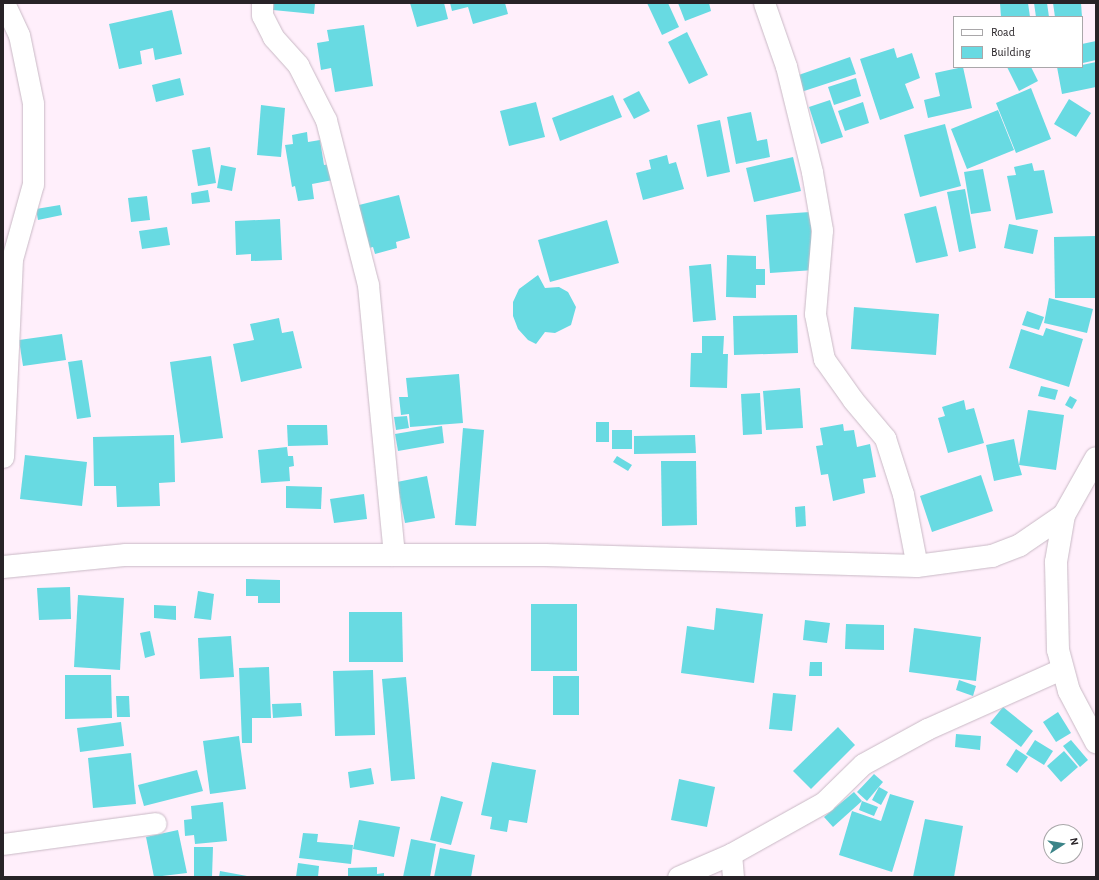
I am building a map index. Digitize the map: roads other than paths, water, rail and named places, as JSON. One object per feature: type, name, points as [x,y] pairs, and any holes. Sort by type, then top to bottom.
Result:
[{"type":"main road","points":[[1096,458],[1064,515],[1056,562],[1056,598],[1061,669],[1076,710],[1096,742]]},
{"type":"main road","points":[[3,567],[126,555],[560,556],[917,566],[992,556],[1020,544],[1064,515]]},
{"type":"street","points":[[3,457],[12,259],[33,184],[33,111],[19,35],[4,3]]},
{"type":"street","points":[[262,3],[262,15],[264,20],[274,37],[298,65],[326,120],[368,285],[394,555]]},
{"type":"street","points":[[764,3],[786,66],[812,172],[822,230],[815,314],[824,359],[853,400],[885,438],[903,494],[917,566]]},
{"type":"street","points":[[678,877],[731,854],[824,802],[863,764],[927,729],[1061,669]]},
{"type":"street","points":[[3,844],[156,823]]},
{"type":"street","points":[[731,854],[733,877]]}]
